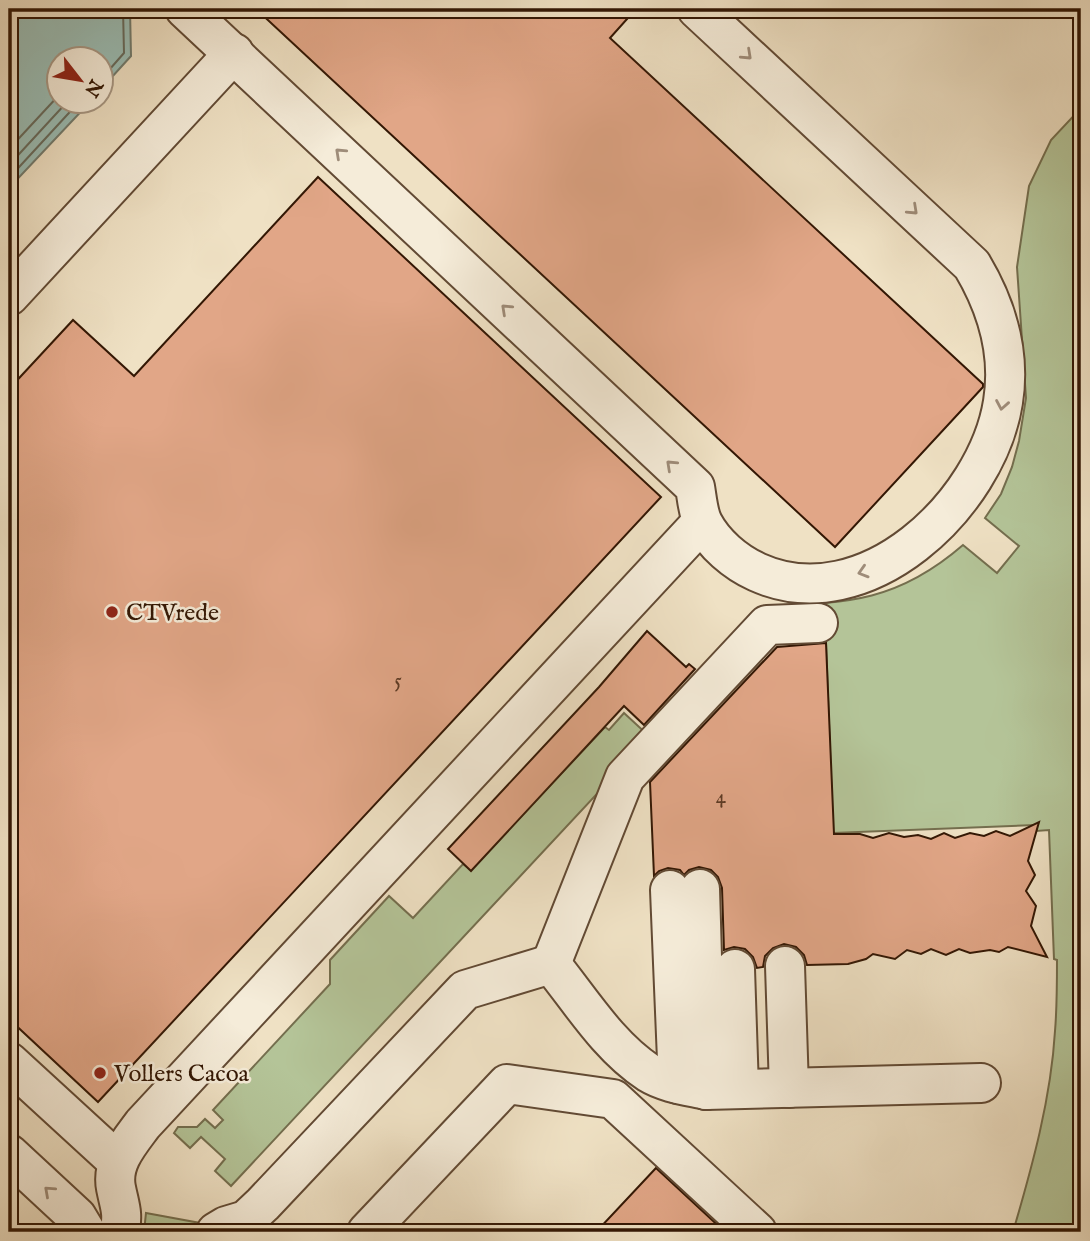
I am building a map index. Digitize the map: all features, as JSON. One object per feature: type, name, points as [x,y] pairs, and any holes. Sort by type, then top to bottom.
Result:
[{"type":"lane","points":[[185,9],[695,486],[702,522],[727,554],[745,567],[766,576],[789,581],[835,580],[869,572],[893,560],[946,515],[967,490],[983,463],[998,423],[1006,369],[996,314],[986,288],[972,265],[697,9]]},
{"type":"lane","points":[[9,296],[234,54]]},
{"type":"lane","points":[[120,1232],[123,1213],[115,1186],[118,1162],[143,1124],[702,522]]},
{"type":"lane","points":[[551,964],[625,777],[767,625],[818,623]]},
{"type":"lane","points":[[685,890],[735,1088]]},
{"type":"lane","points":[[551,964],[613,1043],[650,1073],[735,1088],[981,1083]]},
{"type":"lane","points":[[216,1232],[246,1220],[263,1204],[465,990],[551,964]]},
{"type":"lane","points":[[735,1088],[760,967],[735,1088]]},
{"type":"lane","points":[[9,1062],[118,1162]]},
{"type":"lane","points":[[367,1232],[506,1084],[613,1099],[757,1232]]},
{"type":"lane","points":[[9,1154],[77,1217],[86,1232]]},
{"type":"green space","points":[[1081,108],[1081,1232],[1013,1232],[1040,1133],[1053,1056],[1057,960],[1054,959],[1049,830],[1036,831],[1035,825],[833,833],[825,614],[763,615],[762,606],[845,601],[869,596],[915,579],[963,545],[997,573],[1019,546],[985,518],[1001,494],[1012,467],[1026,398],[1017,267],[1029,186],[1051,140]]},
{"type":"green space","points":[[624,713],[650,737],[231,1186],[215,1171],[225,1159],[201,1137],[190,1148],[174,1133],[178,1127],[197,1127],[205,1119],[215,1128],[223,1120],[213,1110],[330,984],[330,960],[389,896],[413,918],[463,864],[471,870],[605,727],[609,730]]},
{"type":"green space","points":[[146,1213],[200,1223],[191,1232],[144,1232]]},
{"type":"water","points":[[9,9],[130,9],[131,56],[116,73],[116,46],[46,46],[46,116],[77,116],[9,188]]},
{"type":"building","points":[[256,9],[636,9],[610,38],[983,384],[983,387],[835,547]]},
{"type":"building","points":[[318,177],[661,497],[98,1102],[9,1019],[9,389],[73,320],[134,376]]},
{"type":"building","points":[[647,631],[686,667],[689,664],[695,669],[644,725],[624,706],[471,871],[448,849],[599,687]]},
{"type":"building","points":[[826,643],[834,834],[860,834],[873,838],[889,833],[904,837],[918,835],[931,839],[944,833],[955,838],[970,833],[984,836],[996,831],[1010,836],[1039,822],[1028,861],[1035,875],[1026,891],[1036,906],[1031,926],[1047,957],[1008,947],[999,952],[990,950],[970,953],[959,949],[946,955],[931,949],[921,954],[907,950],[895,959],[873,954],[848,964],[807,965],[804,955],[796,947],[784,944],[773,948],[765,956],[763,967],[757,968],[753,957],[745,949],[734,947],[724,950],[722,888],[718,877],[711,870],[699,867],[684,875],[680,870],[668,868],[654,876],[650,782],[777,647]]},
{"type":"building","points":[[656,1168],[725,1232],[596,1232]]},
{"type":"place","name":"CTVrede","points":[[112,612]]},
{"type":"place","name":"Vollers Cacoa","points":[[100,1073]]}]
